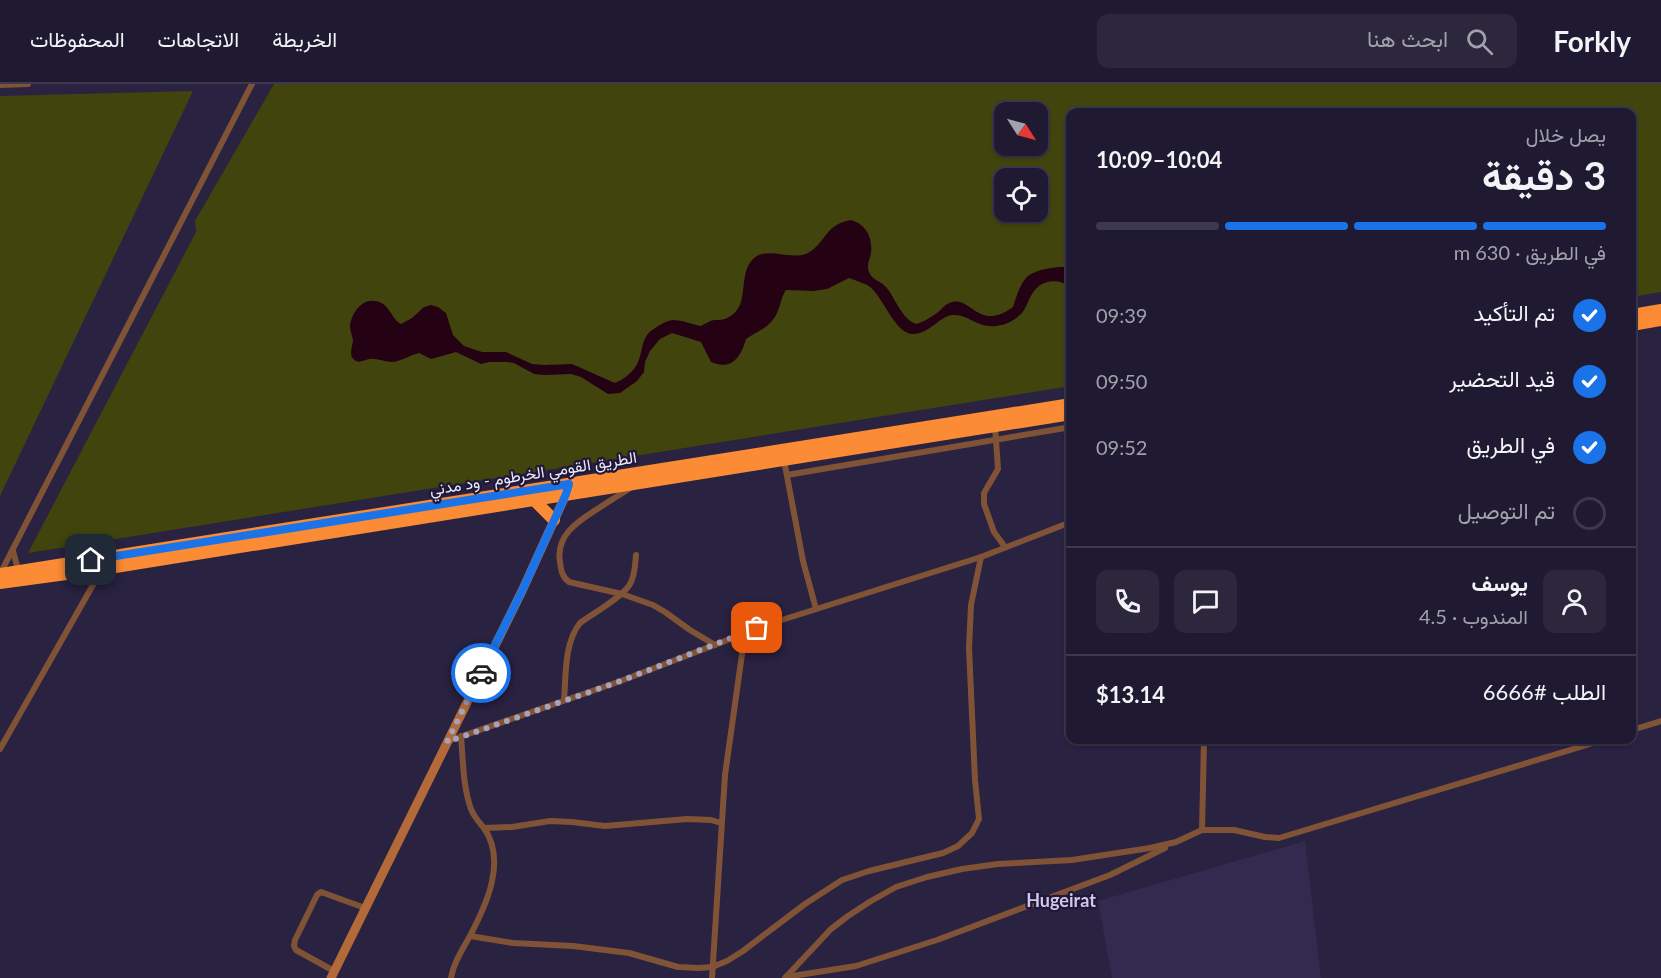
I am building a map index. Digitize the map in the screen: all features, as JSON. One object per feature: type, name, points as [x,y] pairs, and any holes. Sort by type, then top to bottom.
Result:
[{"type":"highway","points":[[1636,314],[1661,310]]},
{"type":"highway","points":[[1636,324],[1661,320]]},
{"type":"highway","name":"الطريق القومي الخرطوم - ود مدني","points":[[0,574],[568,489],[1066,405]]},
{"type":"highway","name":"الطريق القومي الخرطوم - ود مدني","points":[[0,583],[103,569],[534,499],[568,489],[638,483],[1066,415]]},
{"type":"highway","points":[[534,499],[554,520]]},
{"type":"street","points":[[0,85],[28,84]]},
{"type":"street","points":[[0,574],[252,84]]},
{"type":"street","points":[[994,426],[998,469],[984,493],[984,504],[994,532],[1005,547]]},
{"type":"street","points":[[787,475],[1066,428]]},
{"type":"street","points":[[784,459],[803,561],[816,609]]},
{"type":"street","points":[[638,483],[577,523],[563,538],[559,558],[562,573],[566,580],[573,583],[622,594],[659,608],[715,645]]},
{"type":"street","points":[[365,908],[321,892],[317,895],[295,940],[296,950],[332,975],[522,591],[568,489]]},
{"type":"street","points":[[447,742],[769,624],[981,557],[1066,524]]},
{"type":"street","points":[[13,551],[17,566],[23,571]]},
{"type":"street","points":[[564,700],[568,657],[574,629],[630,586],[636,555]]},
{"type":"street","points":[[470,936],[513,943],[573,946],[629,953],[678,967],[712,967],[743,951],[805,904],[842,880],[951,850],[958,846],[976,826],[979,819],[972,733],[969,631],[972,598],[981,557]]},
{"type":"street","points":[[0,749],[103,569]]},
{"type":"street","points":[[712,978],[725,775],[745,633]]},
{"type":"street","points":[[1636,729],[1661,721]]},
{"type":"street","points":[[451,978],[455,964],[475,927],[492,882],[493,851],[484,828],[471,809],[461,736]]},
{"type":"street","points":[[1202,830],[1204,744]]},
{"type":"street","points":[[785,978],[856,966],[926,943],[1110,876],[1202,830],[1234,830],[1278,838],[1590,744]]},
{"type":"street","points":[[484,828],[512,828],[550,821],[604,826],[687,819],[722,823]]},
{"type":"street","points":[[785,978],[831,929],[871,901],[897,887],[962,869],[998,864],[1072,860],[1150,849],[1176,842]]},
{"type":"shaded area","points":[[274,84],[1661,84],[1661,292],[1636,296],[1636,108],[1066,108],[1066,387],[28,553],[196,232],[195,221]]},
{"type":"shaded area","points":[[193,91],[0,496],[0,96]]},
{"type":"shaded area","points":[[851,220],[856,222],[867,232],[871,247],[868,262],[870,275],[886,287],[906,317],[916,324],[932,317],[952,302],[965,304],[984,315],[1001,314],[1013,307],[1025,279],[1043,270],[1066,267],[1066,284],[1055,281],[1040,285],[1021,314],[1003,324],[987,326],[959,315],[953,315],[918,334],[906,332],[900,328],[870,287],[849,278],[827,289],[786,290],[774,318],[764,328],[746,339],[734,361],[725,365],[711,362],[701,342],[672,333],[660,339],[650,351],[644,372],[637,381],[620,393],[608,394],[581,377],[571,374],[534,374],[514,363],[507,362],[481,364],[456,352],[431,359],[419,353],[392,362],[369,359],[358,362],[352,356],[351,321],[355,312],[365,302],[374,301],[383,304],[401,324],[424,307],[431,305],[446,313],[453,335],[464,346],[482,352],[506,352],[532,364],[572,364],[615,383],[634,369],[646,337],[659,325],[673,320],[701,326],[712,320],[725,319],[735,313],[739,306],[746,273],[754,258],[766,253],[801,255],[808,253],[836,225]]},
{"type":"shaded area","points":[[1305,841],[1321,978],[1112,978],[1098,901]]},
{"type":"way so far","points":[[481,673],[447,742],[618,682],[757,628]]},
{"type":"district","name":"Hugeirat","points":[[1061,901]]},
{"type":"route","points":[[91,560],[569,484],[522,591],[481,673]]}]
